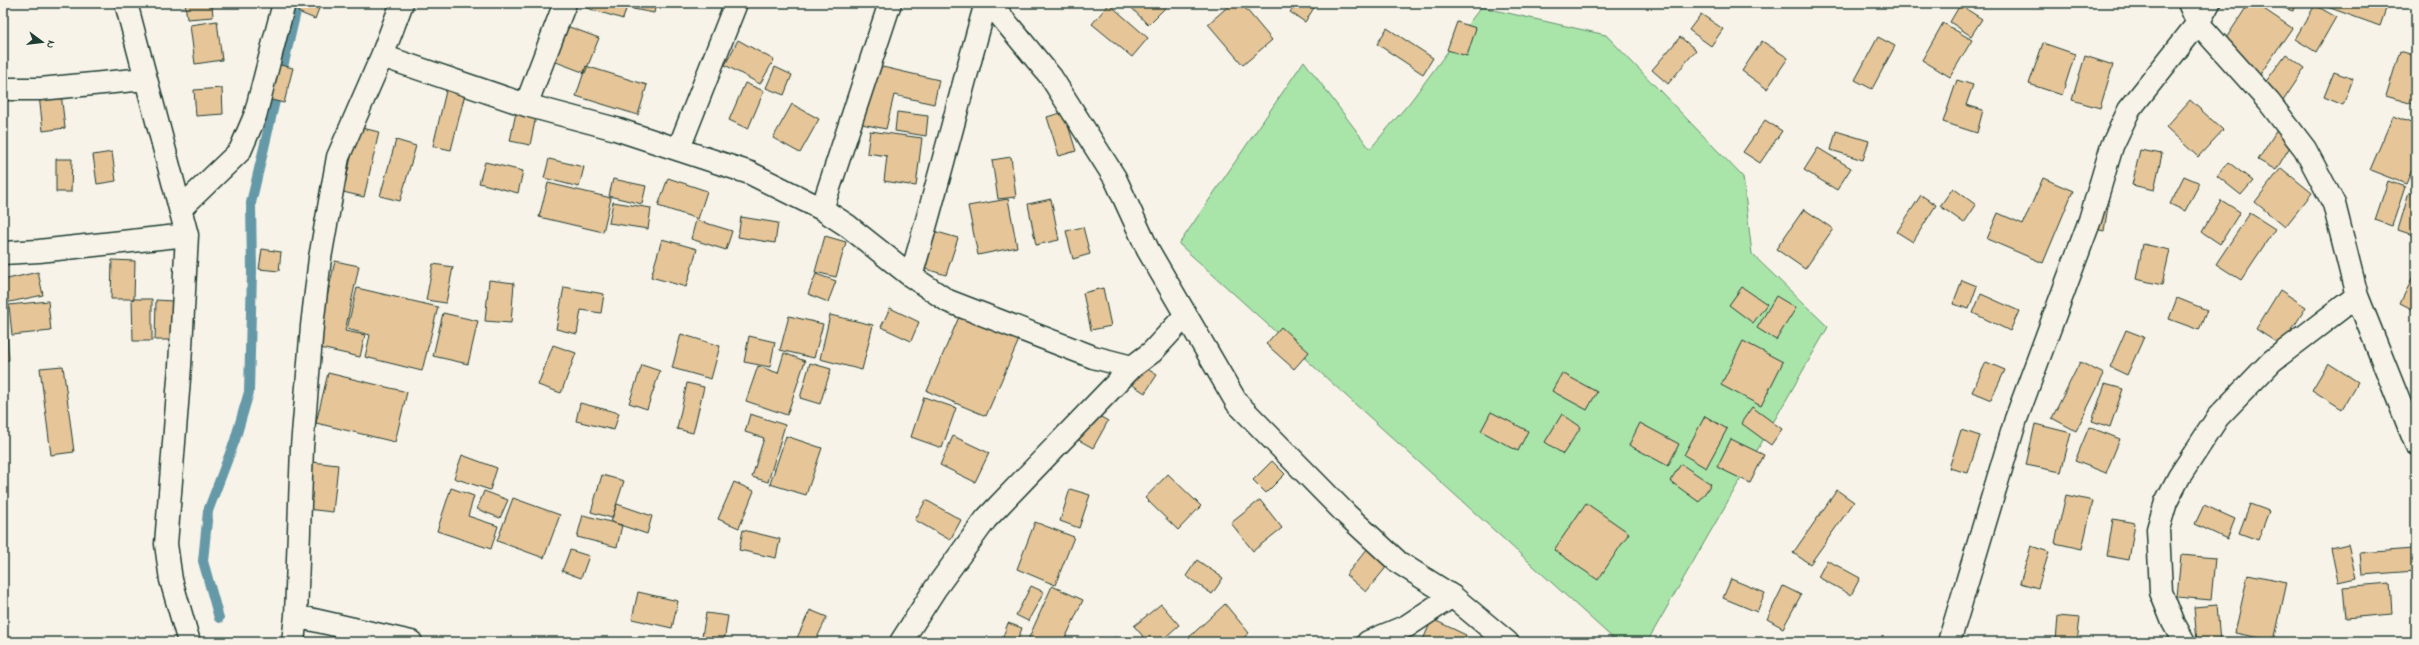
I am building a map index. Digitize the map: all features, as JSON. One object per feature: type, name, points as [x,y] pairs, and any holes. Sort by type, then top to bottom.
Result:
[{"type":"street","points":[[126,3],[186,235],[180,366],[166,544],[171,580],[189,642]]},
{"type":"street","points":[[180,209],[240,150],[255,116],[284,3]]},
{"type":"street","points":[[293,642],[296,616],[302,447],[320,258],[338,157],[382,56],[402,3]]},
{"type":"street","points":[[526,105],[565,3]]},
{"type":"street","points":[[679,148],[736,3]]},
{"type":"street","points":[[822,209],[890,3]]},
{"type":"street","points":[[911,276],[937,188],[959,95],[986,3]]},
{"type":"street","points":[[990,3],[1051,77],[1115,178],[1148,250],[1184,316],[1237,404],[1347,515],[1398,562],[1452,596],[1507,642]]},
{"type":"street","points":[[2189,3],[2198,24],[2269,102],[2305,149],[2334,204],[2357,296],[2416,444]]},
{"type":"street","points":[[1948,642],[2016,419],[2090,220],[2112,146],[2129,110],[2198,24],[2209,3]]},
{"type":"street","points":[[382,56],[526,105],[679,148],[750,173],[822,209],[848,226],[911,276],[948,301],[1093,357],[1132,367]]},
{"type":"street","points":[[3,89],[40,89],[145,79]]},
{"type":"street","points":[[3,253],[186,235]]},
{"type":"street","points":[[2184,642],[2173,622],[2161,592],[2158,529],[2166,502],[2179,477],[2218,417],[2272,360],[2357,296]]},
{"type":"street","points":[[900,642],[935,589],[986,519],[1132,367],[1152,352],[1184,316]]},
{"type":"street","points":[[1368,642],[1408,626],[1452,596]]},
{"type":"street","points":[[296,616],[411,642]]},
{"type":"green space","points":[[1481,7],[1606,35],[1743,177],[1752,254],[1828,327],[1647,642],[1617,642],[1179,244],[1304,61],[1370,149],[1410,102]]},
{"type":"building","points":[[185,3],[212,3],[213,17],[187,19]]},
{"type":"building","points":[[301,3],[321,3],[315,19],[298,12]]},
{"type":"building","points":[[577,3],[628,3],[623,19],[577,5]]},
{"type":"building","points":[[634,3],[656,3],[654,13],[633,9]]},
{"type":"building","points":[[1127,3],[1170,3],[1148,25]]},
{"type":"building","points":[[1232,3],[1241,3],[1272,40],[1243,65],[1208,24]]},
{"type":"building","points":[[1297,3],[1317,3],[1305,22],[1290,12]]},
{"type":"building","points":[[2249,3],[2255,3],[2292,28],[2259,76],[2219,49]]},
{"type":"building","points":[[2268,3],[2295,3],[2293,11]]},
{"type":"building","points":[[2323,3],[2388,3],[2380,26],[2322,5]]},
{"type":"building","points":[[1109,4],[1148,38],[1132,57],[1092,24]]},
{"type":"building","points":[[1960,5],[1982,19],[1971,36],[1950,22]]},
{"type":"building","points":[[2315,5],[2336,17],[2316,52],[2295,39]]},
{"type":"building","points":[[1701,14],[1723,29],[1711,46],[1689,30]]},
{"type":"building","points":[[217,21],[222,60],[195,64],[190,25]]},
{"type":"building","points":[[556,22],[599,38],[585,73],[543,57]]},
{"type":"building","points":[[1457,22],[1476,28],[1467,56],[1447,50]]},
{"type":"building","points":[[1943,23],[1972,40],[1950,77],[1922,60]]},
{"type":"building","points":[[1387,28],[1433,58],[1423,74],[1377,44]]},
{"type":"building","points":[[1680,37],[1696,50],[1668,84],[1652,70]]},
{"type":"building","points":[[1878,37],[1895,46],[1872,89],[1855,80]]},
{"type":"building","points":[[738,40],[774,60],[760,84],[725,65]]},
{"type":"building","points":[[1762,41],[1788,58],[1767,89],[1742,71]]},
{"type":"building","points":[[2043,43],[2075,54],[2062,95],[2029,84]]},
{"type":"building","points":[[2400,51],[2416,56],[2416,105],[2386,96]]},
{"type":"building","points":[[2286,54],[2305,68],[2283,101],[2262,87]]},
{"type":"building","points":[[2085,56],[2113,65],[2100,108],[2072,100]]},
{"type":"building","points":[[865,63],[939,80],[934,104],[894,95],[886,129],[852,122]]},
{"type":"building","points":[[276,64],[293,68],[284,103],[267,99]]},
{"type":"building","points":[[586,66],[647,85],[638,115],[576,96]]},
{"type":"building","points":[[775,67],[792,75],[784,95],[766,88]]},
{"type":"building","points":[[2334,72],[2353,79],[2343,105],[2324,97]]},
{"type":"building","points":[[449,78],[468,82],[451,150],[433,146]]},
{"type":"building","points":[[1957,80],[1973,85],[1966,105],[1983,110],[1977,133],[1943,122]]},
{"type":"building","points":[[745,83],[764,91],[748,129],[729,120]]},
{"type":"building","points":[[222,88],[223,114],[196,116],[194,90]]},
{"type":"building","points":[[61,93],[65,128],[43,131],[39,95]]},
{"type":"building","points":[[2190,100],[2223,130],[2198,157],[2166,127]]},
{"type":"building","points":[[518,103],[538,107],[530,145],[510,141]]},
{"type":"building","points":[[792,104],[819,119],[800,153],[773,138]]},
{"type":"building","points":[[897,112],[928,116],[926,136],[895,131]]},
{"type":"building","points":[[1064,112],[1076,151],[1059,156],[1047,117]]},
{"type":"building","points":[[2393,116],[2416,125],[2416,160],[2406,184],[2370,170]]},
{"type":"building","points":[[1765,120],[1782,131],[1760,163],[1743,152]]},
{"type":"building","points":[[358,127],[379,132],[364,197],[343,192]]},
{"type":"building","points":[[2277,130],[2294,140],[2276,170],[2258,160]]},
{"type":"building","points":[[870,131],[922,138],[916,186],[884,181],[887,156],[867,153]]},
{"type":"building","points":[[1836,131],[1869,141],[1863,160],[1831,150]]},
{"type":"building","points":[[396,140],[416,146],[400,201],[380,196]]},
{"type":"building","points":[[1818,148],[1851,168],[1837,190],[1804,170]]},
{"type":"building","points":[[2140,150],[2162,154],[2154,190],[2132,185]]},
{"type":"building","points":[[112,152],[116,181],[97,184],[93,155]]},
{"type":"building","points":[[1011,157],[1016,197],[998,199],[992,160]]},
{"type":"building","points":[[56,159],[72,159],[71,192],[56,192]]},
{"type":"building","points":[[549,159],[584,167],[579,187],[544,178]]},
{"type":"building","points":[[485,162],[523,171],[518,193],[479,183]]},
{"type":"building","points":[[2228,162],[2253,181],[2241,195],[2217,176]]},
{"type":"building","points":[[2281,168],[2312,193],[2285,227],[2255,202]]},
{"type":"building","points":[[2184,176],[2200,183],[2185,211],[2170,204]]},
{"type":"building","points":[[668,178],[707,191],[698,219],[658,206]]},
{"type":"building","points":[[2043,178],[2073,191],[2043,263],[1987,239],[1998,213],[2023,224]]},
{"type":"building","points":[[613,179],[646,186],[642,204],[609,196]]},
{"type":"building","points":[[2388,181],[2405,187],[2392,226],[2375,220]]},
{"type":"building","points":[[548,183],[611,198],[603,232],[539,217]]},
{"type":"building","points":[[1953,188],[1976,205],[1964,223],[1940,206]]},
{"type":"building","points":[[2409,193],[2416,195],[2416,236],[2398,230]]},
{"type":"building","points":[[1921,195],[1936,205],[1913,242],[1897,232]]},
{"type":"building","points":[[2092,197],[2109,200],[2104,231],[2087,227]]},
{"type":"building","points":[[1008,199],[1017,247],[978,255],[968,206]]},
{"type":"building","points":[[1051,199],[1059,240],[1036,245],[1028,204]]},
{"type":"building","points":[[2221,200],[2240,212],[2220,244],[2202,232]]},
{"type":"building","points":[[613,202],[651,208],[648,229],[609,223]]},
{"type":"building","points":[[1804,209],[1833,229],[1805,269],[1776,249]]},
{"type":"building","points":[[2250,213],[2275,229],[2241,280],[2216,264]]},
{"type":"building","points":[[741,217],[778,223],[775,243],[738,237]]},
{"type":"building","points":[[696,220],[732,231],[726,250],[691,239]]},
{"type":"building","points":[[1083,227],[1090,254],[1073,259],[1066,231]]},
{"type":"building","points":[[930,230],[958,238],[946,275],[919,267]]},
{"type":"building","points":[[825,236],[846,242],[836,277],[815,272]]},
{"type":"building","points":[[662,239],[697,249],[686,287],[651,277]]},
{"type":"building","points":[[2143,244],[2170,250],[2162,285],[2136,279]]},
{"type":"building","points":[[262,249],[281,252],[279,271],[259,269]]},
{"type":"building","points":[[112,260],[135,261],[134,299],[111,299]]},
{"type":"building","points":[[335,261],[359,266],[345,331],[365,335],[360,357],[316,347]]},
{"type":"building","points":[[433,264],[453,267],[446,303],[426,300]]},
{"type":"building","points":[[38,272],[43,295],[5,303],[3,280]]},
{"type":"building","points":[[2416,272],[2416,311],[2400,303]]},
{"type":"building","points":[[816,274],[836,281],[828,302],[808,294]]},
{"type":"building","points":[[489,280],[514,283],[511,323],[485,321]]},
{"type":"building","points":[[1962,280],[1977,286],[1969,309],[1953,304]]},
{"type":"building","points":[[564,287],[604,294],[601,313],[581,310],[577,334],[556,329]]},
{"type":"building","points":[[1742,287],[1767,304],[1753,323],[1729,305]]},
{"type":"building","points":[[357,288],[438,307],[422,371],[365,357],[370,335],[347,329]]},
{"type":"building","points":[[1103,288],[1111,326],[1091,330],[1083,293]]},
{"type":"building","points":[[2280,290],[2306,307],[2282,346],[2256,329]]},
{"type":"building","points":[[1981,294],[2019,311],[2010,331],[1973,313]]},
{"type":"building","points":[[1776,296],[1796,308],[1776,340],[1757,328]]},
{"type":"building","points":[[2177,298],[2207,310],[2199,330],[2169,319]]},
{"type":"building","points":[[132,299],[152,299],[152,341],[133,341]]},
{"type":"building","points":[[156,300],[172,301],[172,340],[155,340]]},
{"type":"building","points":[[48,301],[51,331],[12,335],[9,305]]},
{"type":"building","points":[[890,308],[919,322],[911,341],[881,327]]},
{"type":"building","points":[[962,310],[1021,335],[986,416],[927,391]]},
{"type":"building","points":[[443,313],[478,321],[468,364],[433,356]]},
{"type":"building","points":[[830,315],[873,325],[862,370],[820,359]]},
{"type":"building","points":[[789,316],[823,324],[814,358],[780,350]]},
{"type":"building","points":[[3,322],[6,322],[9,360],[3,361]]},
{"type":"building","points":[[1281,327],[1309,352],[1294,369],[1266,344]]},
{"type":"building","points":[[2126,330],[2144,337],[2127,375],[2110,367]]},
{"type":"building","points":[[681,334],[720,346],[711,379],[672,368]]},
{"type":"building","points":[[749,336],[775,342],[770,367],[744,362]]},
{"type":"building","points":[[1743,341],[1783,362],[1761,406],[1721,385]]},
{"type":"building","points":[[553,345],[576,353],[561,393],[538,385]]},
{"type":"building","points":[[784,353],[805,361],[787,415],[746,401],[758,366],[778,373]]},
{"type":"building","points":[[1135,361],[1157,375],[1145,393],[1123,379]]},
{"type":"building","points":[[1986,362],[2005,370],[1991,400],[1972,392]]},
{"type":"building","points":[[2080,362],[2104,374],[2076,431],[2052,418]]},
{"type":"building","points":[[810,363],[831,369],[820,404],[800,398]]},
{"type":"building","points":[[2328,363],[2358,382],[2342,409],[2312,390]]},
{"type":"building","points":[[642,365],[660,371],[647,409],[629,403]]},
{"type":"building","points":[[63,366],[74,452],[51,455],[40,368]]},
{"type":"building","points":[[328,373],[407,392],[395,442],[316,423]]},
{"type":"building","points":[[1562,373],[1597,392],[1587,410],[1552,391]]},
{"type":"building","points":[[687,383],[704,387],[693,433],[677,429]]},
{"type":"building","points":[[2105,384],[2123,389],[2110,427],[2092,421]]},
{"type":"building","points":[[924,397],[956,408],[942,448],[911,437]]},
{"type":"building","points":[[580,403],[619,413],[614,430],[576,421]]},
{"type":"building","points":[[1752,407],[1782,429],[1771,445],[1741,423]]},
{"type":"building","points":[[1092,412],[1108,421],[1093,448],[1077,439]]},
{"type":"building","points":[[1491,412],[1528,431],[1518,451],[1481,431]]},
{"type":"building","points":[[750,414],[785,425],[768,482],[752,477],[764,438],[745,432]]},
{"type":"building","points":[[1562,414],[1581,427],[1563,454],[1545,442]]},
{"type":"building","points":[[1705,416],[1727,429],[1706,468],[1684,455]]},
{"type":"building","points":[[1640,423],[1679,444],[1668,466],[1629,445]]},
{"type":"building","points":[[2035,424],[2071,433],[2061,472],[2026,465]]},
{"type":"building","points":[[2089,427],[2120,439],[2106,473],[2075,461]]},
{"type":"building","points":[[1961,430],[1980,436],[1968,473],[1949,468]]},
{"type":"building","points":[[786,436],[822,448],[806,495],[770,484]]},
{"type":"building","points":[[953,436],[989,453],[975,482],[940,465]]},
{"type":"building","points":[[1731,439],[1764,455],[1750,483],[1717,467]]},
{"type":"building","points":[[462,455],[497,468],[490,490],[454,478]]},
{"type":"building","points":[[1272,461],[1285,474],[1266,493],[1253,480]]},
{"type":"building","points":[[312,462],[338,465],[333,512],[306,509]]},
{"type":"building","points":[[1681,464],[1711,484],[1699,502],[1670,481]]},
{"type":"building","points":[[1168,474],[1201,506],[1178,530],[1145,498]]},
{"type":"building","points":[[602,475],[624,481],[612,518],[591,512]]},
{"type":"building","points":[[734,482],[754,491],[739,528],[718,519]]},
{"type":"building","points":[[451,488],[474,496],[468,516],[498,526],[491,549],[437,531]]},
{"type":"building","points":[[1070,489],[1090,495],[1079,528],[1060,521]]},
{"type":"building","points":[[1837,490],[1854,502],[1810,564],[1793,553]]},
{"type":"building","points":[[484,491],[508,500],[500,518],[477,509]]},
{"type":"building","points":[[2066,495],[2093,501],[2082,549],[2055,543]]},
{"type":"building","points":[[513,498],[560,515],[544,558],[497,541]]},
{"type":"building","points":[[926,500],[961,520],[950,540],[915,520]]},
{"type":"building","points":[[1260,500],[1282,528],[1253,551],[1231,523]]},
{"type":"building","points":[[1586,503],[1629,533],[1598,580],[1554,550]]},
{"type":"building","points":[[617,504],[652,516],[647,534],[611,522]]},
{"type":"building","points":[[2250,504],[2269,511],[2258,540],[2239,533]]},
{"type":"building","points":[[2204,505],[2235,519],[2227,539],[2195,524]]},
{"type":"building","points":[[583,515],[622,525],[617,547],[577,537]]},
{"type":"building","points":[[2113,519],[2135,523],[2129,560],[2107,556]]},
{"type":"building","points":[[1035,522],[1074,537],[1055,585],[1017,569]]},
{"type":"building","points":[[743,530],[780,539],[776,558],[739,550]]},
{"type":"building","points":[[2348,544],[2356,578],[2338,582],[2331,548]]},
{"type":"building","points":[[2031,546],[2049,552],[2038,588],[2020,583]]},
{"type":"building","points":[[1368,548],[1388,565],[1366,592],[1346,575]]},
{"type":"building","points":[[2414,549],[2415,571],[2362,575],[2360,553]]},
{"type":"building","points":[[570,550],[589,556],[581,578],[562,571]]},
{"type":"building","points":[[2181,555],[2215,558],[2211,600],[2177,597]]},
{"type":"building","points":[[1197,560],[1223,578],[1212,594],[1186,576]]},
{"type":"building","points":[[1827,560],[1860,578],[1851,595],[1818,577]]},
{"type":"building","points":[[2248,574],[2287,582],[2274,641],[2235,633]]},
{"type":"building","points":[[1731,579],[1765,593],[1757,612],[1723,598]]},
{"type":"building","points":[[2390,583],[2392,614],[2346,618],[2343,587]]},
{"type":"building","points":[[1031,586],[1044,592],[1028,621],[1016,615]]},
{"type":"building","points":[[1052,586],[1083,600],[1064,641],[1067,642],[1027,642]]},
{"type":"building","points":[[1783,586],[1801,595],[1783,628],[1767,619]]},
{"type":"building","points":[[638,592],[678,601],[672,628],[632,619]]},
{"type":"building","points":[[1161,604],[1179,625],[1160,642],[1148,642],[1134,626]]},
{"type":"building","points":[[1225,604],[1249,633],[1239,642],[1184,642]]},
{"type":"building","points":[[2217,605],[2220,642],[2197,642],[2194,607]]},
{"type":"building","points":[[810,610],[827,617],[815,642],[801,642],[796,640]]},
{"type":"building","points":[[706,613],[728,616],[724,642],[701,642]]},
{"type":"building","points":[[2058,616],[2080,618],[2077,642],[2056,642]]},
{"type":"building","points":[[1432,619],[1466,635],[1463,642],[1422,642]]},
{"type":"building","points":[[1008,623],[1022,628],[1017,642],[1001,642]]},
{"type":"building","points":[[1115,637],[1124,642],[1112,642]]},
{"type":"waterway","points":[[219,618],[203,561],[208,511],[235,440],[249,392],[252,271],[251,203],[298,3]]}]
